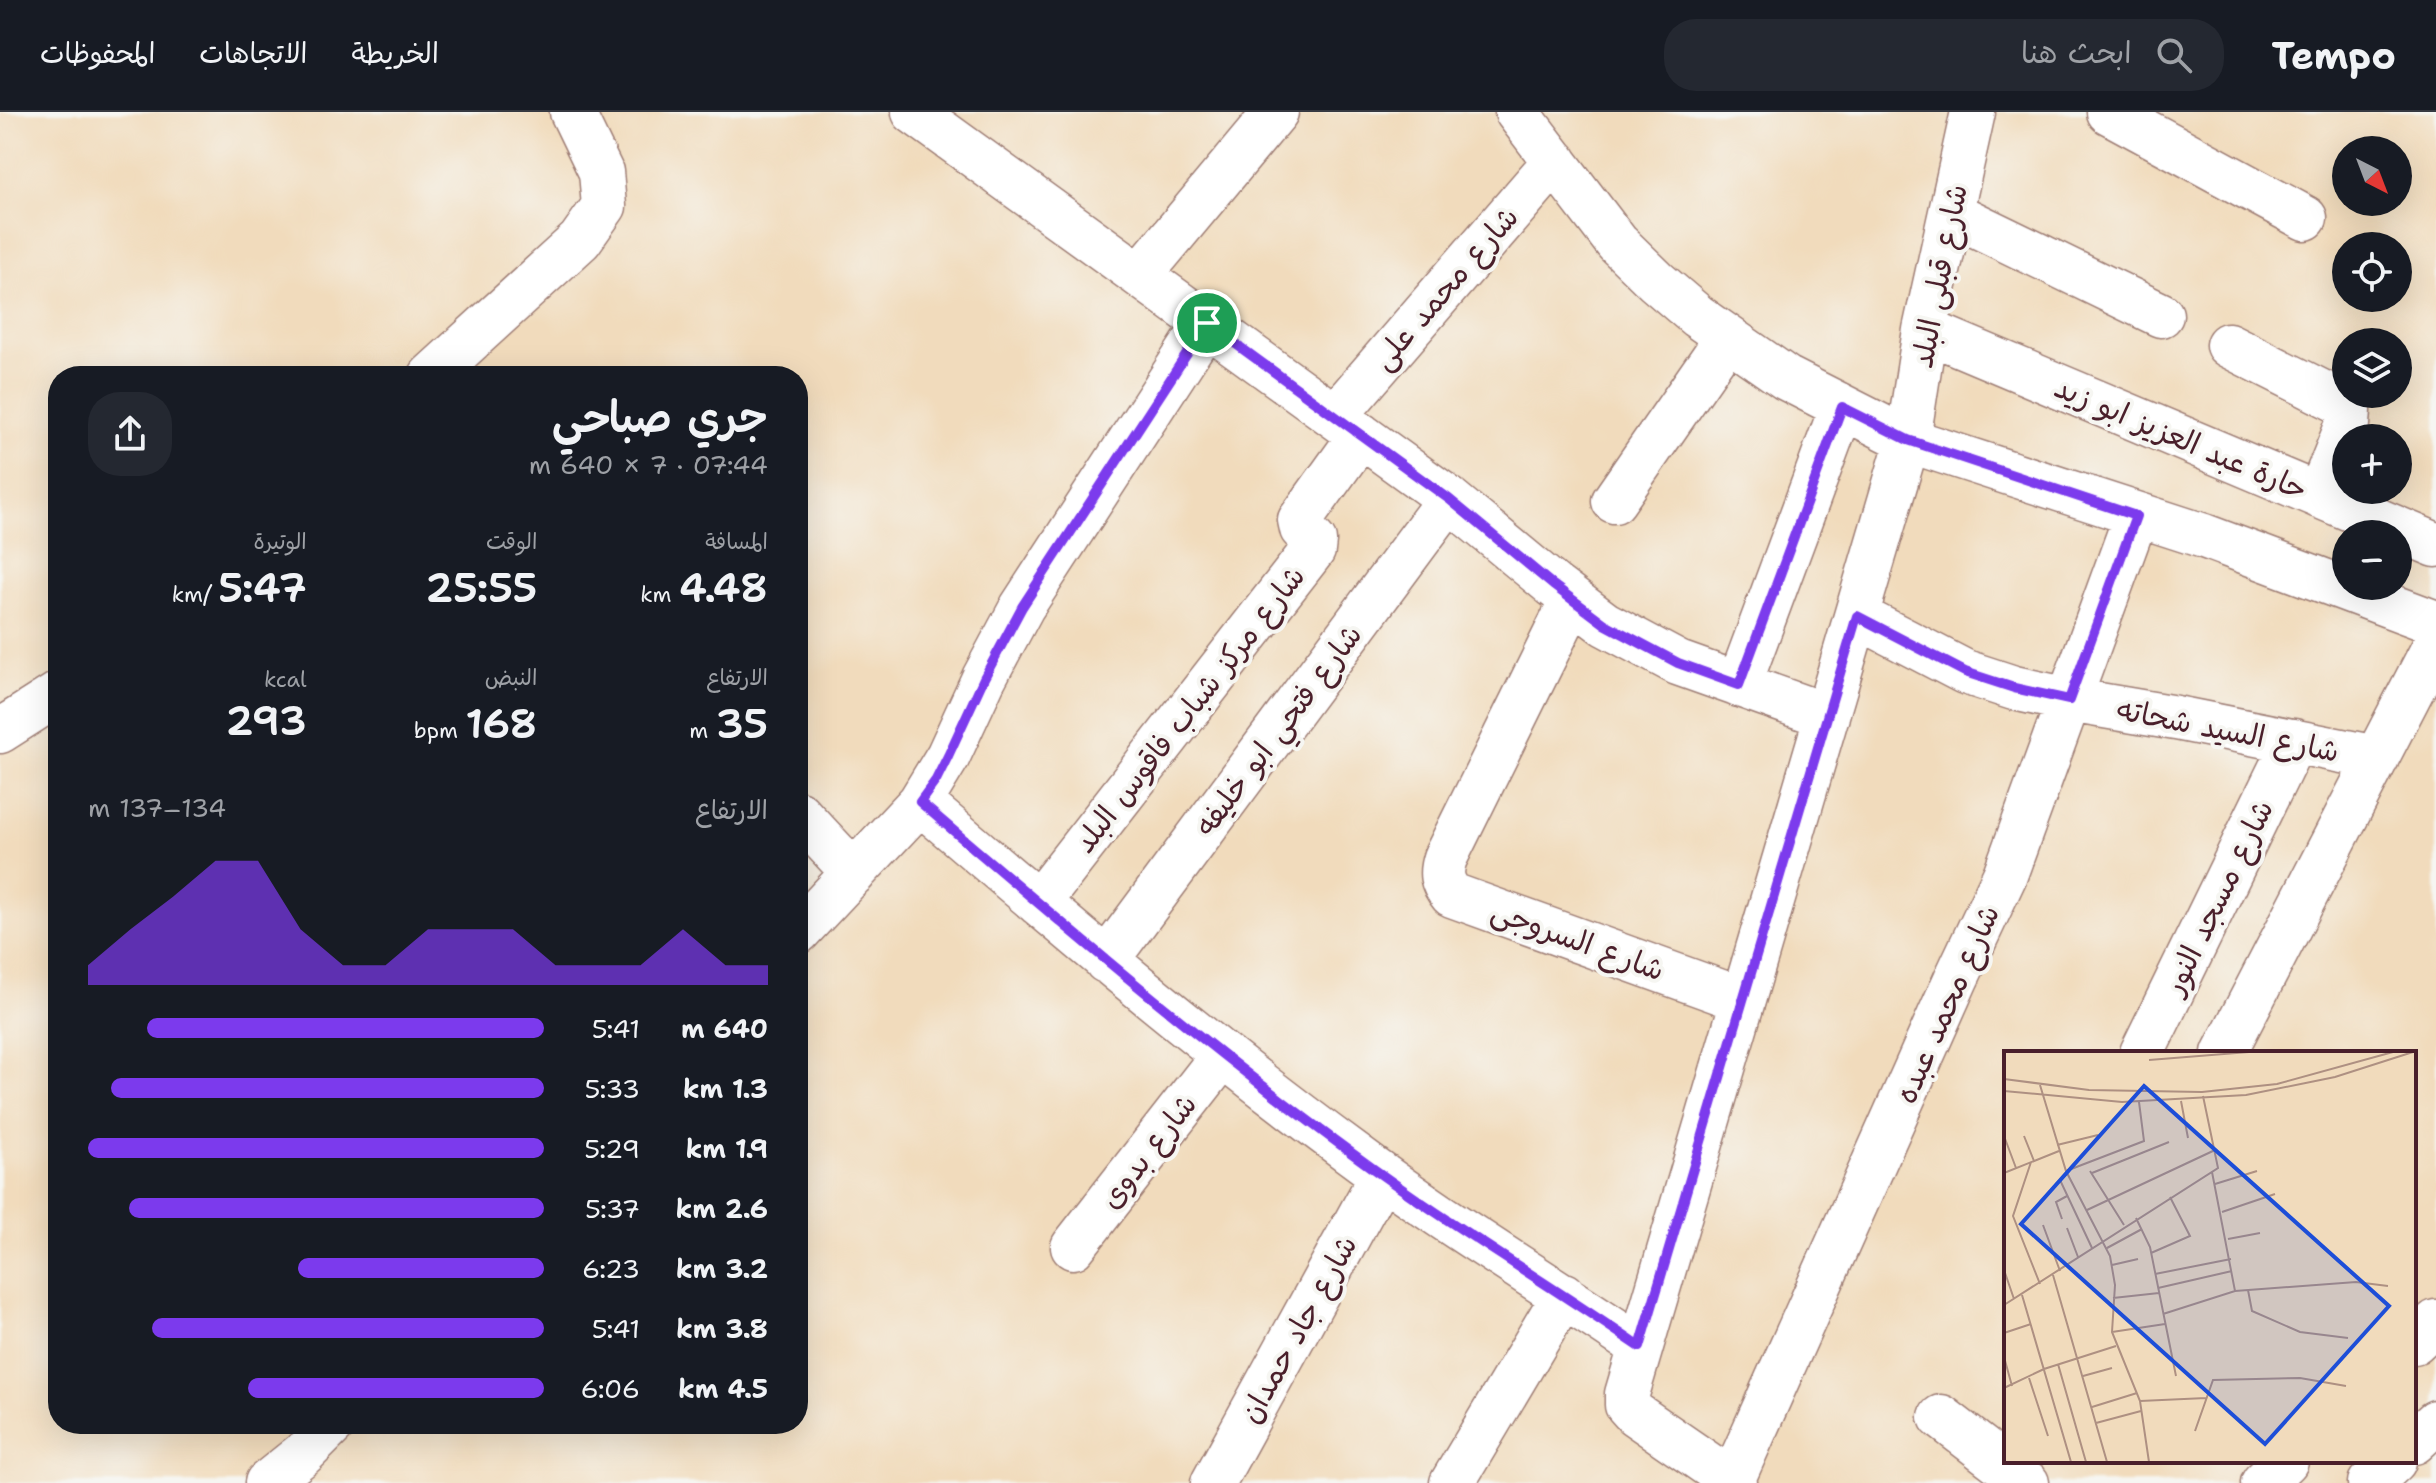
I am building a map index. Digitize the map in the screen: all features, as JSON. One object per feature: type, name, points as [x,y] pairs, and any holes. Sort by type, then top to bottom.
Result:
[{"type":"street","points":[[442,366],[580,240],[604,206],[601,172],[572,112]]},
{"type":"street","points":[[914,112],[1449,499],[1572,601],[1640,645],[1678,663],[1827,716]]},
{"type":"street","points":[[1140,275],[1276,112]]},
{"type":"street","points":[[1517,112],[1617,243],[1697,316],[1786,378],[1908,440],[2204,536],[2433,618],[2377,758],[2225,1051]]},
{"type":"street","name":"شارع قبلى البلد","points":[[1734,1482],[1630,1410],[1627,1394],[1908,440],[1925,330],[1973,112]]},
{"type":"street","points":[[2109,112],[2305,218]]},
{"type":"street","name":"شارع محمد على","points":[[1348,426],[1555,161]]},
{"type":"street","points":[[1951,213],[2161,315]]},
{"type":"street","points":[[808,921],[920,802],[936,780],[984,678],[1022,607],[1207,323]]},
{"type":"street","name":"حارة عبد العزيز ابو زيد","points":[[1925,330],[2436,545]]},
{"type":"street","points":[[1614,501],[1727,338]]},
{"type":"street","points":[[2228,345],[2339,401],[2349,410],[2348,424],[2319,496]]},
{"type":"street","points":[[1739,685],[1842,407]]},
{"type":"street","name":"شارع مركز شباب فاقوس البلد","points":[[1038,903],[1313,550],[1314,541],[1302,529],[1300,520],[1348,426]]},
{"type":"street","name":"شارع فتحي ابو خليفه","points":[[1106,961],[1449,499]]},
{"type":"street","name":"شارع محمد عبده","points":[[1734,1482],[2005,875],[2136,516]]},
{"type":"street","name":"شارع السروجى","points":[[1572,601],[1445,858],[1441,871],[1443,884],[1452,895],[1743,1000]]},
{"type":"street","name":"شارع السيد شحاته","points":[[1857,616],[1965,672],[2014,688],[2377,758]]},
{"type":"street","points":[[0,731],[48,700]]},
{"type":"street","name":"شارع مسجد النور","points":[[2143,1051],[2294,741]]},
{"type":"street","points":[[920,802],[1106,961],[1304,1118],[1382,1175],[1640,1347]]},
{"type":"street","points":[[808,824],[854,873]]},
{"type":"street","name":"شارع بدوى","points":[[1073,1247],[1223,1055]]},
{"type":"street","name":"شارع جاد حمدان","points":[[1213,1483],[1382,1175]]},
{"type":"street","points":[[1452,1483],[1564,1295]]},
{"type":"street","points":[[2416,1340],[2436,1322]]},
{"type":"street","points":[[1941,1417],[2027,1483]]},
{"type":"street","points":[[2416,1440],[2436,1422]]},
{"type":"street","points":[[267,1483],[323,1434]]},
{"type":"street","points":[[2263,1483],[2284,1463]]},
{"type":"street","points":[[2370,1483],[2392,1463]]},
{"type":"route","points":[[1207,323],[1449,499],[1572,601],[1605,624],[1678,663],[1739,685],[1842,407],[1908,440],[2136,516],[2069,700],[2014,688],[1965,672],[1857,616],[1640,1347],[1410,1194],[1304,1118],[1106,961],[920,802],[936,780],[984,678],[1022,607],[1207,323]]}]
